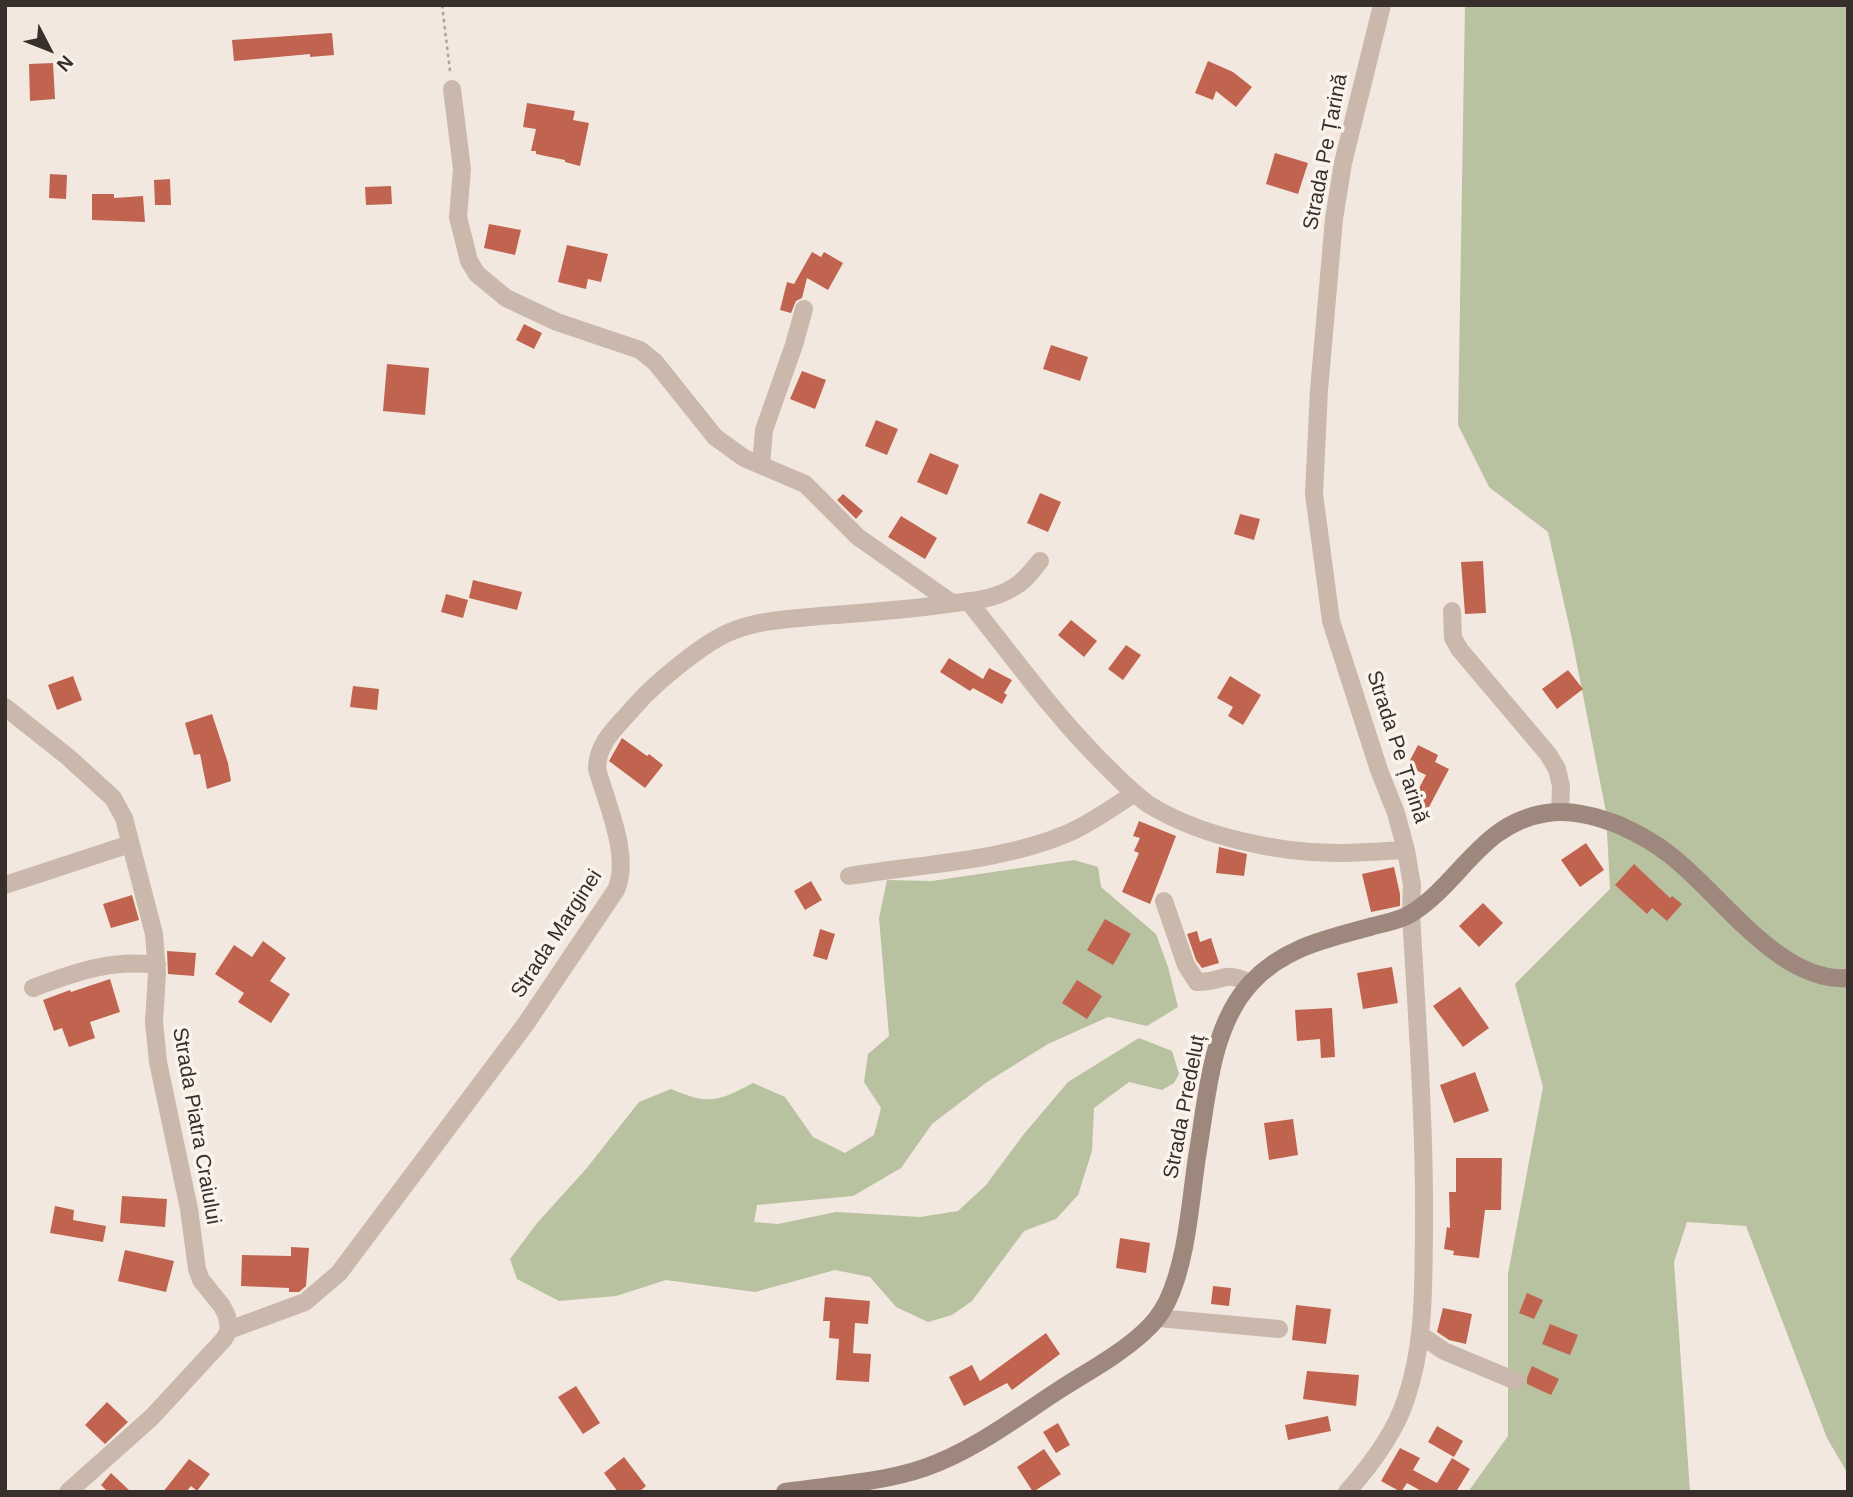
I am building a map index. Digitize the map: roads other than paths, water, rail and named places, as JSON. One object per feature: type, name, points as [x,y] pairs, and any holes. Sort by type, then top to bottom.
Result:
[{"type":"main road","name":"Strada Predeluț","points":[[785,1492],[885,1477],[946,1460],[1122,1349],[1158,1318],[1175,1281],[1180,1261],[1210,1083],[1220,1042],[1236,1001],[1250,983],[1268,967],[1303,946],[1411,914],[1438,891],[1481,845],[1499,831],[1530,817],[1560,812],[1604,819],[1648,840],[1690,872],[1761,940],[1789,962],[1808,973],[1827,979],[1848,978]]},
{"type":"street","name":"Strada Pe Țarină","points":[[1347,1492],[1379,1452],[1399,1418],[1422,1336],[1424,1154],[1411,914],[1412,885],[1396,813],[1379,770],[1331,621],[1314,494],[1319,390],[1334,219],[1343,163],[1382,5]]},
{"type":"street","points":[[452,89],[461,169],[458,217],[469,261],[477,274],[506,298],[557,322],[640,350],[655,362],[715,437],[744,457],[805,484],[858,537],[960,602],[1069,729],[1135,793],[1171,816],[1203,829],[1283,849],[1335,853],[1406,850]]},
{"type":"street","points":[[761,465],[764,430],[804,309]]},
{"type":"street","name":"Strada Marginei","points":[[229,1330],[305,1302],[339,1273],[525,1025],[616,890],[622,877],[622,860],[597,769],[597,760],[612,731],[644,695],[707,645],[734,630],[765,621],[905,610],[992,597],[1026,579],[1040,561]]},
{"type":"street","points":[[1452,611],[1453,638],[1460,650],[1527,728],[1557,769],[1561,786],[1560,812]]},
{"type":"street","name":"Strada Piatra Craiului","points":[[5,707],[68,757],[113,798],[124,818],[154,934],[157,964],[154,1021],[158,1062],[189,1209],[197,1269],[201,1280],[222,1306],[229,1330]]},
{"type":"street","points":[[849,876],[992,855],[1033,846],[1068,833],[1135,793]]},
{"type":"street","points":[[5,885],[130,844]]},
{"type":"street","points":[[1164,901],[1186,965],[1197,982],[1211,983],[1225,975],[1250,983]]},
{"type":"street","points":[[33,988],[81,970],[107,964],[157,964]]},
{"type":"street","points":[[1158,1318],[1279,1329]]},
{"type":"street","points":[[68,1492],[152,1417],[216,1348],[229,1330]]},
{"type":"street","points":[[1422,1336],[1444,1351],[1516,1381]]}]
